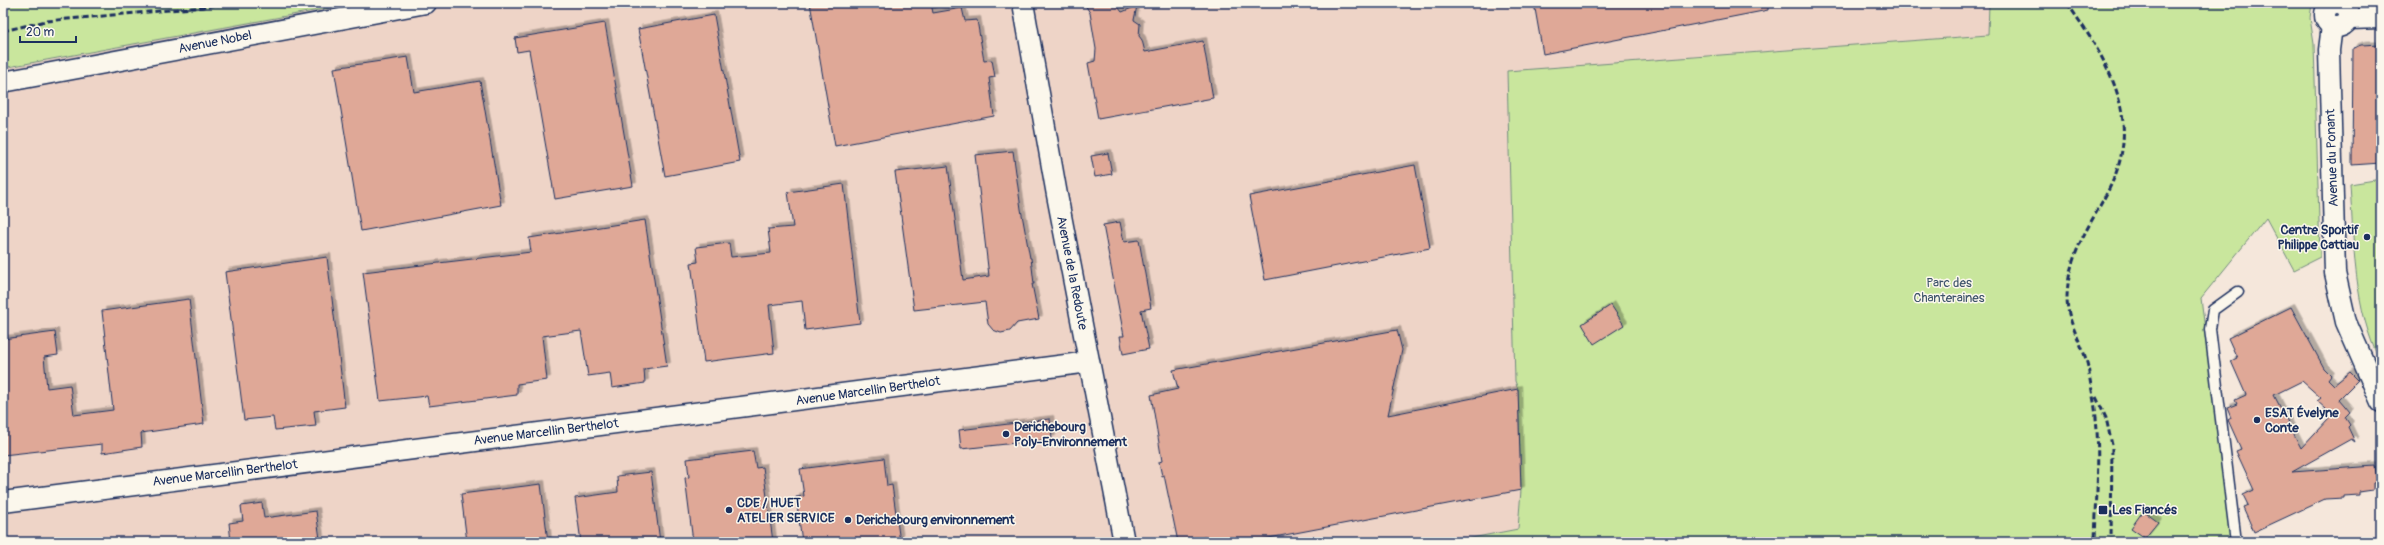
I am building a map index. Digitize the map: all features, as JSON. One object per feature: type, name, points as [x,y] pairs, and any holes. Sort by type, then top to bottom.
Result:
[{"type":"street","name":"Avenue Nobel","points":[[3,82],[426,3]]},
{"type":"street","name":"Avenue de la Redoute","points":[[1023,3],[1089,362],[1124,542]]},
{"type":"street","points":[[2336,3],[2346,7],[2340,22],[2381,18]]},
{"type":"street","name":"Avenue du Ponant","points":[[2340,22],[2329,50],[2335,273],[2346,322],[2381,402]]},
{"type":"street","name":"Avenue Marcellin Berthelot","points":[[3,502],[1089,362]]},
{"type":"lane","points":[[2236,542],[2210,328],[2213,310],[2238,292]]},
{"type":"shaded area","points":[[357,3],[1989,3],[1988,35],[1507,72],[1515,381],[1518,389],[1521,490],[1518,529],[1451,542],[3,542],[3,68]]},
{"type":"green space","points":[[3,3],[357,3],[3,68]]},
{"type":"green space","name":"Parc des Chanteraines","points":[[1989,3],[2312,3],[2310,18],[2314,44],[2320,257],[2294,270],[2266,218],[2201,298],[2232,542],[1451,542],[1518,529],[1521,490],[1518,389],[1515,381],[1507,71],[1988,35]]},
{"type":"green space","name":"Centre Sportif Philippe Cattiau","points":[[2381,179],[2381,363],[2365,320],[2356,275],[2350,184]]},
{"type":"building","points":[[810,3],[931,3],[933,13],[962,8],[965,21],[977,20],[984,61],[992,60],[995,77],[989,78],[994,116],[835,146]]},
{"type":"building","points":[[1084,3],[1115,3],[1122,12],[1137,6],[1134,20],[1140,24],[1139,36],[1142,40],[1145,52],[1203,41],[1213,98],[1098,119],[1088,63],[1095,61],[1096,49],[1090,13]]},
{"type":"building","points":[[1534,3],[1768,3],[1768,10],[1543,54]]},
{"type":"building","points":[[714,15],[740,162],[665,176],[638,29]]},
{"type":"building","points":[[605,23],[633,186],[555,199],[529,50],[517,52],[515,38]]},
{"type":"building","points":[[2381,44],[2381,163],[2352,165],[2353,48],[2361,45]]},
{"type":"building","points":[[408,57],[414,92],[480,81],[501,205],[361,231],[334,68]]},
{"type":"building","points":[[1013,151],[1021,209],[1031,258],[1034,284],[1032,284],[1039,319],[1017,323],[1010,331],[1001,333],[993,330],[988,324],[985,302],[914,310],[895,172],[948,166],[963,280],[989,276],[975,155]]},
{"type":"building","points":[[1108,153],[1112,174],[1095,177],[1091,156]]},
{"type":"building","points":[[1415,165],[1430,248],[1265,280],[1249,196]]},
{"type":"building","points":[[844,184],[860,323],[805,330],[802,301],[769,305],[774,353],[704,362],[691,263],[698,262],[696,247],[729,243],[731,257],[771,253],[768,229],[793,227],[788,192]]},
{"type":"building","points":[[645,220],[667,366],[644,369],[645,383],[612,388],[610,373],[588,376],[581,331],[542,336],[547,380],[517,384],[517,395],[429,406],[427,396],[380,401],[363,272],[531,252],[529,238]]},
{"type":"building","points":[[1120,222],[1124,242],[1139,240],[1151,308],[1141,310],[1149,349],[1123,354],[1120,336],[1124,336],[1103,225]]},
{"type":"building","points":[[327,257],[345,407],[314,411],[316,426],[275,430],[273,417],[244,420],[225,272]]},
{"type":"building","points":[[189,299],[204,424],[141,433],[142,447],[102,453],[102,444],[3,455],[3,339],[55,332],[58,355],[44,357],[47,388],[70,385],[74,415],[113,410],[102,311]]},
{"type":"building","points":[[1611,305],[1624,325],[1594,344],[1582,324]]},
{"type":"building","name":"ESAT Évelyne Conte","points":[[2291,307],[2324,368],[2331,375],[2328,379],[2334,385],[2350,372],[2358,380],[2339,399],[2350,412],[2345,417],[2350,425],[2348,427],[2355,442],[2351,439],[2292,472],[2375,466],[2377,482],[2373,483],[2373,490],[2359,492],[2359,495],[2344,496],[2344,498],[2325,499],[2254,532],[2243,507],[2248,505],[2243,495],[2254,490],[2236,451],[2241,449],[2228,420],[2231,418],[2227,408],[2237,404],[2235,400],[2246,395],[2231,361],[2237,358],[2228,338]],"holes":[[[2302,381],[2321,398],[2317,401],[2326,409],[2322,412],[2329,418],[2301,448],[2274,395]]]},
{"type":"building","points":[[1397,330],[1402,350],[1388,415],[1518,389],[1521,490],[1248,542],[1206,542],[1205,537],[1178,542],[1164,475],[1162,476],[1159,462],[1162,461],[1151,395],[1178,389],[1173,370]]},
{"type":"building","name":"Derichebourg Poly-Environnement","points":[[1050,419],[1052,439],[961,449],[959,430]]},
{"type":"building","name":"CDE / HUET ATELIER SERVICE","points":[[753,451],[756,468],[763,467],[773,542],[693,542],[685,478],[689,477],[687,459]]},
{"type":"building","name":"Derichebourg environnement","points":[[884,458],[887,486],[892,485],[900,542],[802,542],[796,497],[804,496],[800,469]]},
{"type":"building","points":[[651,472],[660,542],[581,542],[575,498],[618,492],[617,476]]},
{"type":"building","points":[[541,484],[548,542],[467,542],[461,494]]},
{"type":"building","points":[[262,503],[264,518],[316,511],[320,539],[316,539],[316,542],[231,542],[229,523],[243,521],[241,506]]},
{"type":"building","points":[[2143,511],[2158,522],[2145,538],[2131,528]]},
{"type":"railway","points":[[3,31],[46,21],[204,7],[229,3]]},
{"type":"railway","points":[[2067,3],[2096,46],[2107,68],[2116,91],[2122,114],[2123,138],[2119,163],[2109,189],[2075,254],[2068,282],[2067,298],[2070,318],[2087,363],[2095,412],[2098,464],[2095,542]]},
{"type":"railway","points":[[2096,397],[2106,418],[2112,445],[2111,542]]},
{"type":"place","name":"Centre Sportif Philippe Cattiau","points":[[2367,237]]},
{"type":"place","name":"ESAT Évelyne Conte","points":[[2257,420]]},
{"type":"place","name":"Derichebourg Poly-Environnement","points":[[1006,434]]},
{"type":"place","name":"CDE / HUET ATELIER SERVICE","points":[[729,510]]},
{"type":"place","name":"Les Fiancés","points":[[2103,510]]},
{"type":"place","name":"Derichebourg environnement","points":[[848,520]]}]
